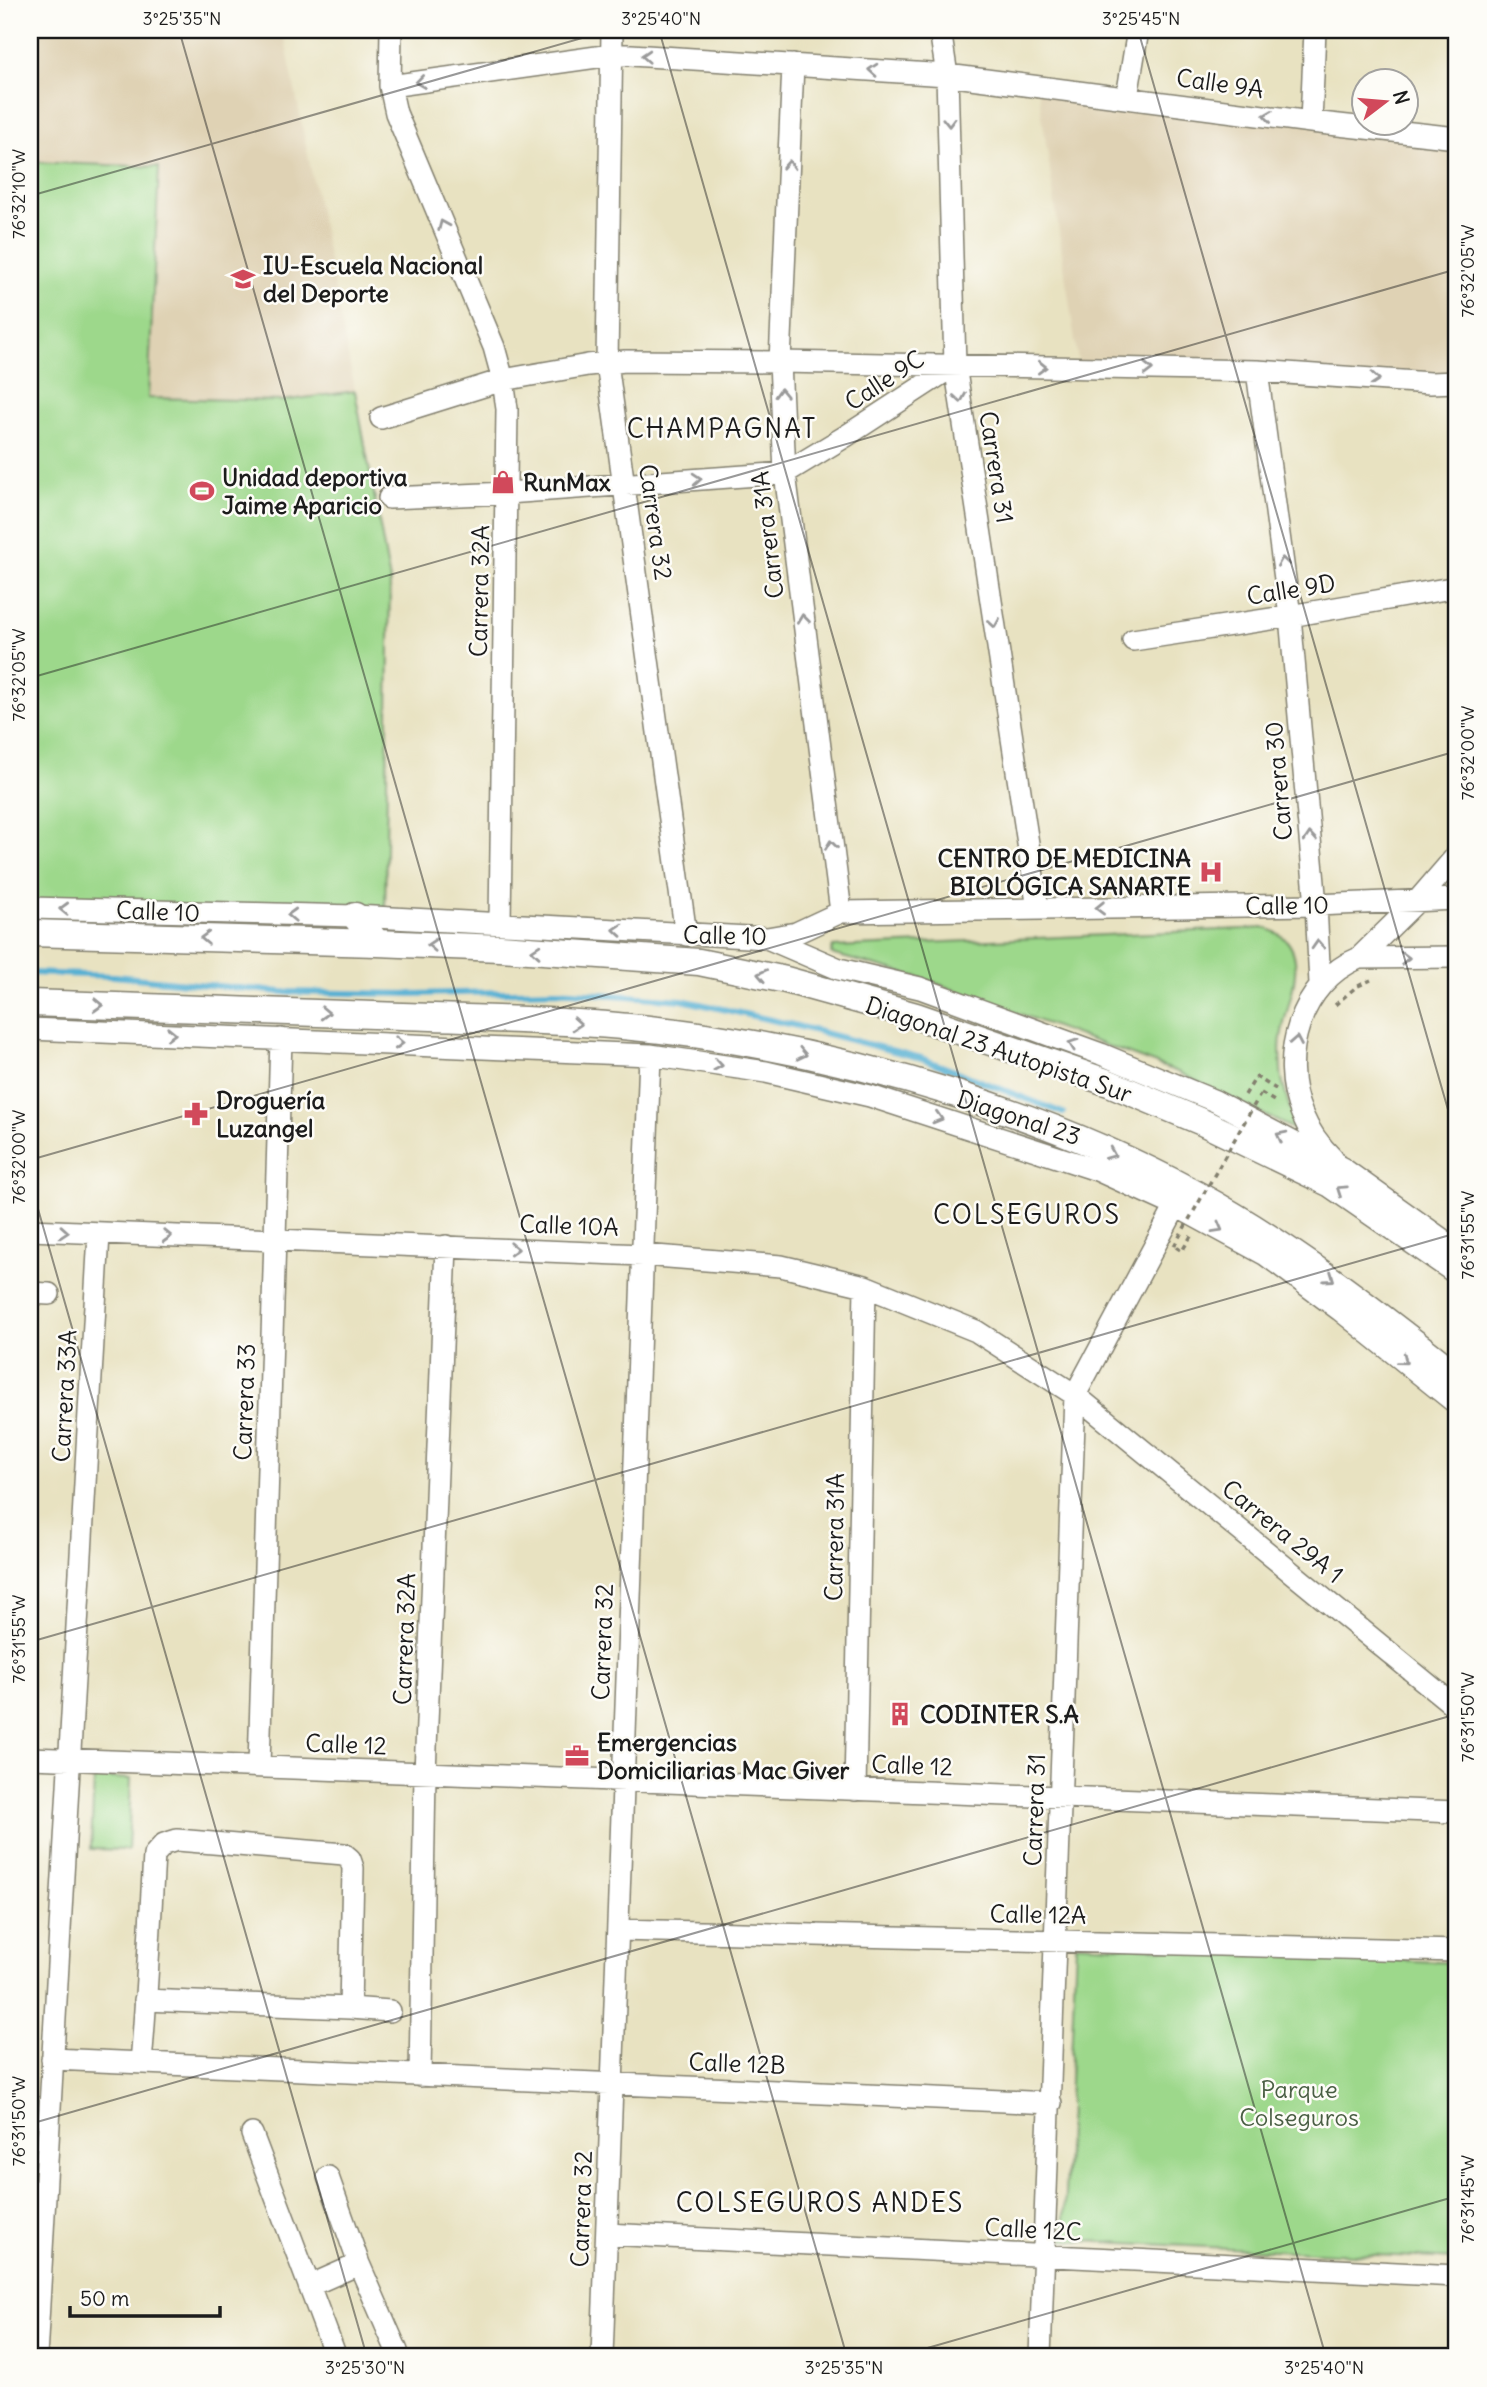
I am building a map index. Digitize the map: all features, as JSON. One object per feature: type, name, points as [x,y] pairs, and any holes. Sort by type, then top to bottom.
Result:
[{"type":"main road","points":[[327,941],[352,916],[377,943]]},
{"type":"main road","name":"Calle 10","points":[[30,933],[377,943],[500,935]]},
{"type":"main road","name":"Diagonal 23 Autopista Sur","points":[[500,935],[699,962],[786,980],[1113,1072],[1202,1122],[1331,1184],[1457,1271]]},
{"type":"main road","points":[[30,1003],[509,1020],[704,1036],[889,1074],[1053,1129],[1194,1193],[1268,1235],[1350,1292],[1457,1376]]},
{"type":"street","name":"Carrera 32A","points":[[391,30],[390,86],[396,113],[494,347],[503,380],[507,410],[500,935]]},
{"type":"street","name":"Carrera 32","points":[[612,30],[607,363],[686,935]]},
{"type":"street","name":"Carrera 31","points":[[940,30],[947,75],[955,365],[1038,909]]},
{"type":"street","points":[[1127,97],[1138,30]]},
{"type":"street","points":[[1311,122],[1315,30]]},
{"type":"street","name":"Calle 9A","points":[[390,86],[611,55],[947,75],[1457,138]]},
{"type":"street","name":"Carrera 31A","points":[[793,65],[780,362],[785,473],[841,912]]},
{"type":"street","name":"Calle 9C","points":[[381,418],[503,380],[607,363],[780,362],[1257,371],[1430,383],[1457,382]]},
{"type":"street","name":"Calle 9C","points":[[389,498],[507,493],[785,473],[955,365]]},
{"type":"street","name":"Carrera 30","points":[[1257,371],[1290,616],[1316,905],[1320,984]]},
{"type":"street","name":"Calle 9D","points":[[1133,640],[1457,587]]},
{"type":"street","points":[[1342,1168],[1318,1144],[1302,1115],[1295,1093],[1294,1047],[1299,1024],[1320,984],[1339,968],[1359,958],[1419,899],[1457,855]]},
{"type":"street","name":"Calle 10","points":[[30,908],[352,916],[500,935],[767,938],[796,933],[841,912],[1316,905],[1457,899]]},
{"type":"street","points":[[767,938],[839,969],[920,988],[1113,1072],[1214,1101],[1342,1168],[1457,1251]]},
{"type":"street","points":[[1359,958],[1457,957]]},
{"type":"street","points":[[30,1029],[281,1039]]},
{"type":"street","name":"Diagonal 23","points":[[281,1039],[650,1055],[766,1072],[870,1096],[1097,1170],[1176,1206],[1266,1255],[1340,1310],[1457,1404]]},
{"type":"street","name":"Carrera 33","points":[[259,1766],[281,1039]]},
{"type":"street","name":"Carrera 32","points":[[602,2357],[650,1055]]},
{"type":"street","name":"Carrera 31","points":[[1040,2357],[1075,1395],[1176,1206]]},
{"type":"street","name":"Calle 10A","points":[[30,1230],[643,1255],[780,1266],[865,1286],[976,1331],[1075,1395]]},
{"type":"street","name":"Carrera 33A","points":[[34,2355],[99,1234]]},
{"type":"street","name":"Carrera 32A","points":[[420,2076],[425,1773],[446,1246]]},
{"type":"street","name":"Carrera 31A","points":[[855,1790],[865,1286]]},
{"type":"street","name":"Carrera 29A 1","points":[[1075,1395],[1457,1708]]},
{"type":"street","name":"Calle 12","points":[[30,1758],[1457,1812]]},
{"type":"street","points":[[141,2063],[154,1855],[164,1844],[177,1840],[344,1854],[350,1859],[353,1868],[350,2008]]},
{"type":"street","name":"Calle 12A","points":[[618,1930],[1457,1951]]},
{"type":"street","points":[[145,2000],[390,2011]]},
{"type":"street","name":"Calle 12B","points":[[52,2059],[1051,2103]]},
{"type":"street","points":[[253,2134],[336,2357]]},
{"type":"street","points":[[328,2177],[359,2263],[397,2351]]},
{"type":"street","name":"Calle 12C","points":[[607,2234],[1457,2276]]},
{"type":"street","points":[[309,2286],[359,2263]]},
{"type":"path","points":[[1332,1009],[1346,994],[1373,979]]},
{"type":"path","points":[[1192,1235],[1182,1251],[1174,1246],[1261,1093],[1274,1101],[1279,1091],[1256,1077]]},
{"type":"shaded area","name":"IU-Escuela Nacional del Deporte","points":[[30,30],[283,30],[355,391],[282,401],[148,398],[159,167],[30,162]]},
{"type":"shaded area","points":[[1038,88],[1350,125],[1350,136],[1420,136],[1420,134],[1457,138],[1457,382],[1079,368]]},
{"type":"shaded area","points":[[30,1772],[38,1772],[30,2015]]},
{"type":"green space","name":"Unidad deportiva Jaime Aparicio","points":[[30,162],[159,167],[148,398],[282,401],[355,391],[390,581],[385,917],[30,908]]},
{"type":"green space","points":[[1265,928],[1281,935],[1290,945],[1295,958],[1293,987],[1280,1051],[1283,1085],[1297,1129],[1295,1130],[1178,1072],[922,978],[831,954],[833,947]]},
{"type":"green space","points":[[94,1777],[131,1779],[128,1850],[91,1849]]},
{"type":"green space","name":"Parque Colseguros","points":[[1076,1944],[1457,1963],[1457,2259],[1063,2240]]},
{"type":"waterway","points":[[30,973],[114,976],[281,992],[411,994],[558,991],[682,1000],[921,1058],[1063,1113]]},
{"type":"place","name":"IU-Escuela Nacional del Deporte","points":[[243,279]]},
{"type":"place","name":"RunMax","points":[[503,482]]},
{"type":"place","name":"Unidad deportiva Jaime Aparicio","points":[[202,491]]},
{"type":"place","name":"CENTRO DE MEDICINA BIOLÓGICA SANARTE","points":[[1211,872]]},
{"type":"place","name":"Droguería Luzangel","points":[[196,1114]]},
{"type":"place","name":"CODINTER S.A","points":[[900,1714]]},
{"type":"place","name":"Emergencias Domiciliarias Mac Giver","points":[[577,1756]]},
{"type":"district","name":"CHAMPAGNAT","points":[[722,428]]},
{"type":"district","name":"COLSEGUROS","points":[[1027,1214]]},
{"type":"district","name":"COLSEGUROS ANDES","points":[[820,2202]]}]
